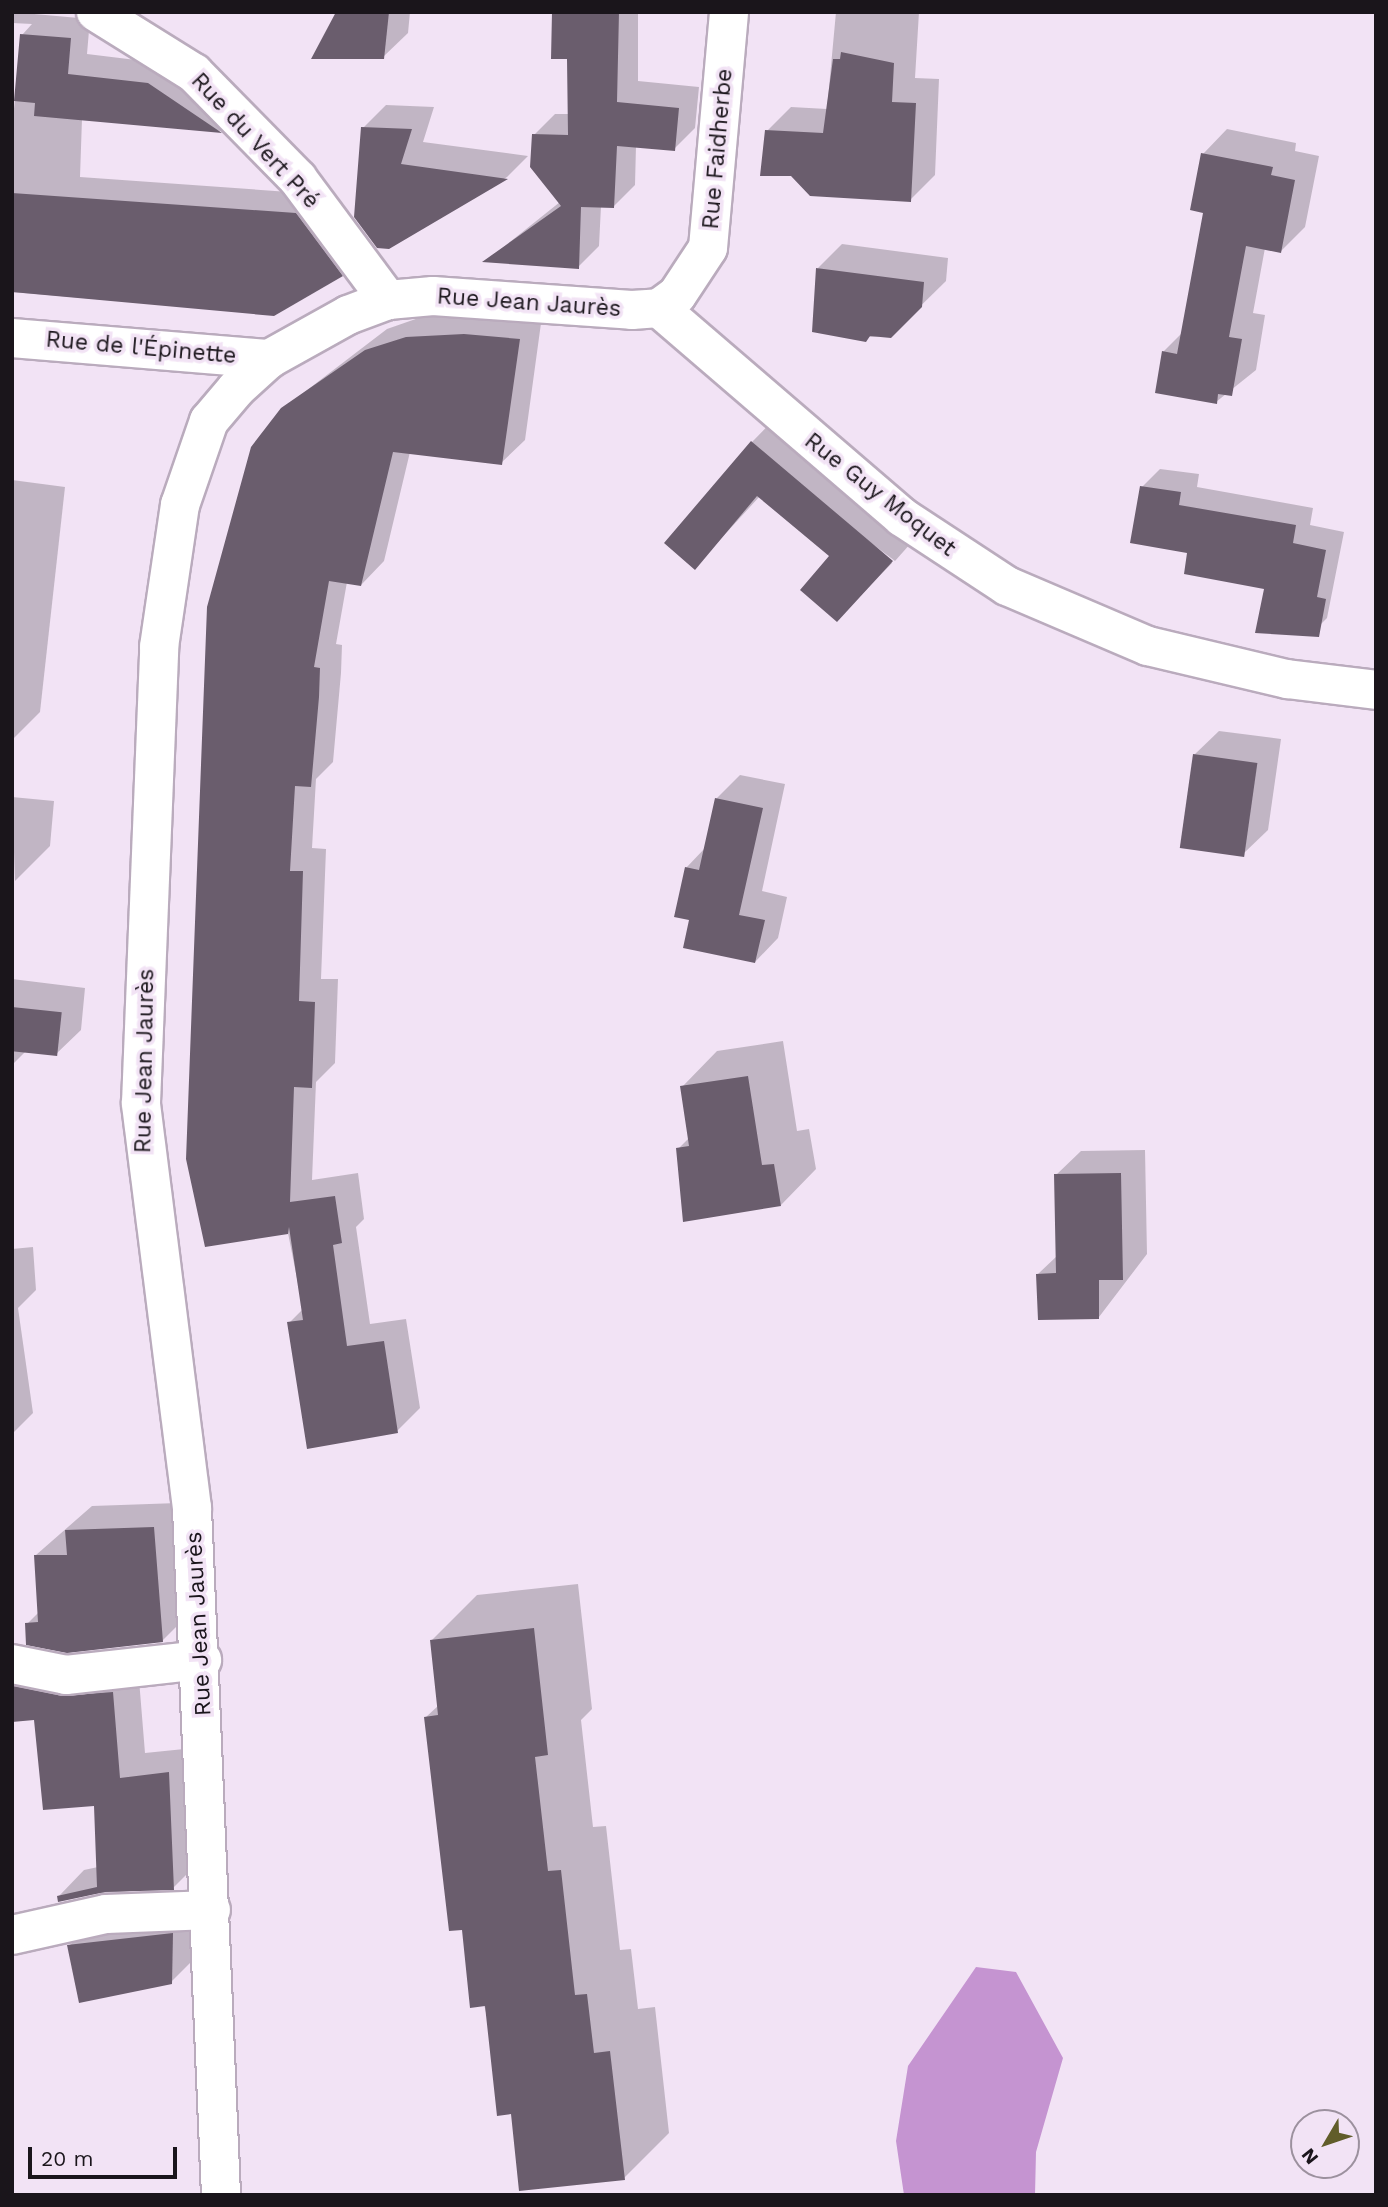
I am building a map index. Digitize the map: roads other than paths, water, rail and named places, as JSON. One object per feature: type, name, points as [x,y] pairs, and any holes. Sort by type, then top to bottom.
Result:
[{"type":"street","name":"Rue du Vert Pré","points":[[96,12],[194,73],[298,179],[388,300]]},
{"type":"street","name":"Rue Faidherbe","points":[[659,307],[693,278],[708,248],[729,12]]},
{"type":"street","name":"Rue Jean Jaurès","points":[[221,2195],[202,1660],[192,1508],[141,1103],[159,647],[165,580],[193,459],[209,421],[269,359],[308,334],[388,300],[472,296],[659,307]]},
{"type":"street","name":"Rue Guy Moquet","points":[[659,307],[902,517],[1007,586],[1148,646],[1287,679],[1376,690]]},
{"type":"street","name":"Rue de l'Épinette","points":[[12,338],[269,359]]},
{"type":"street","points":[[12,1664],[66,1675],[202,1660]]},
{"type":"street","points":[[12,1935],[106,1914],[211,1910]]}]
